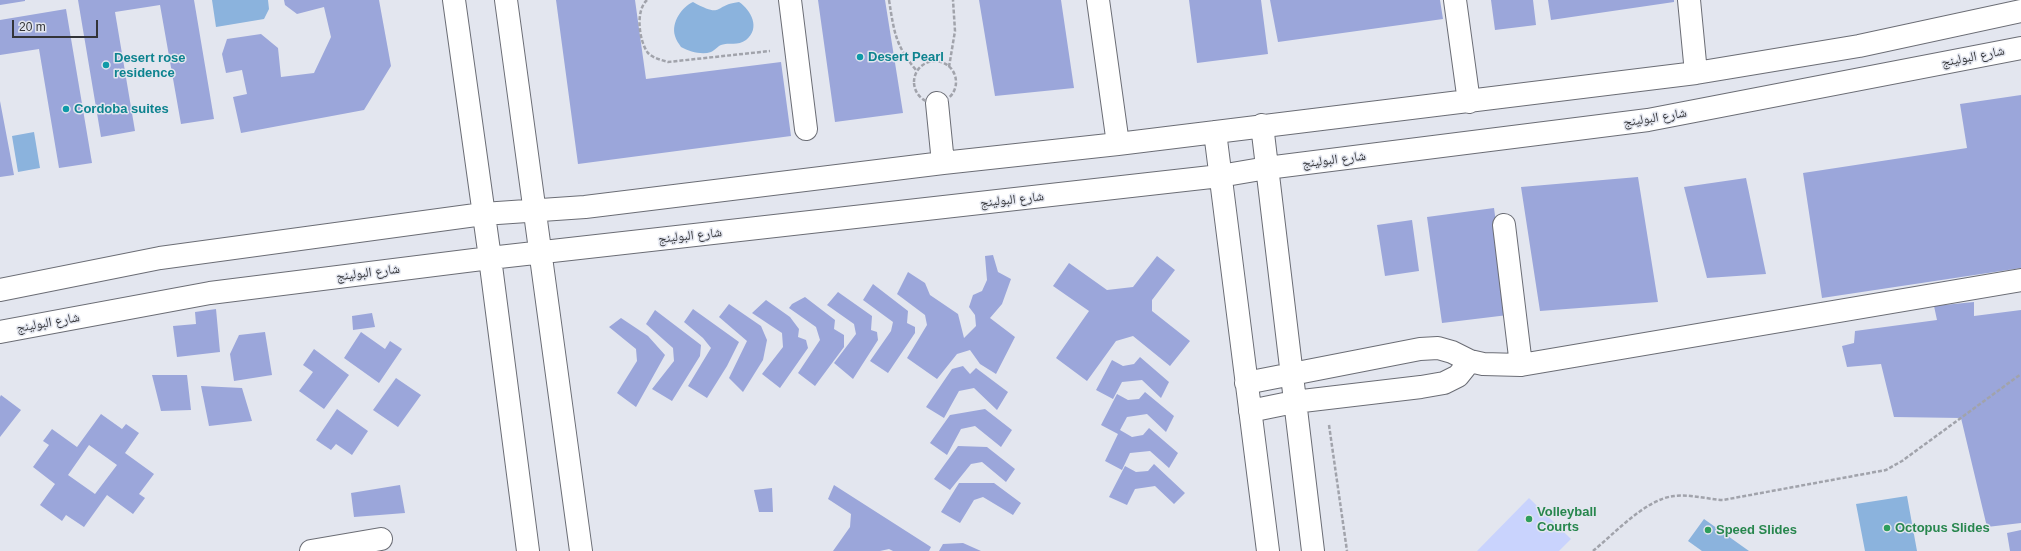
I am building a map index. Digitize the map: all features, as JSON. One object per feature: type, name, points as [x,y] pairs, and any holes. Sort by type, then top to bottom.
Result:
[{"type":"street","points":[[454,0],[490,258],[528,551]]},
{"type":"street","points":[[506,0],[533,210],[581,551]]},
{"type":"street","points":[[790,0],[806,129]]},
{"type":"street","points":[[1098,0],[1118,144]]},
{"type":"street","points":[[1455,0],[1469,102]]},
{"type":"street","points":[[1690,0],[1696,73]]},
{"type":"street","points":[[0,290],[160,258],[483,214],[585,207],[943,163],[1118,144],[1262,125],[1469,102],[1696,73],[1859,46],[2021,11]]},
{"type":"street","name":"شارع البولينج","points":[[0,332],[210,293],[539,252],[1220,176],[1267,168],[1648,120],[2021,48]]},
{"type":"street","points":[[937,104],[943,163]]},
{"type":"street","points":[[1262,125],[1313,551]]},
{"type":"street","points":[[1215,132],[1268,551]]},
{"type":"street","points":[[1504,225],[1521,365]]},
{"type":"street","points":[[1246,383],[1420,349],[1438,348],[1452,352],[1470,361],[1483,364],[1521,365],[2021,280]]},
{"type":"street","points":[[1250,410],[1294,402],[1421,387],[1444,382],[1458,376],[1470,361]]},
{"type":"street","points":[[311,551],[381,539]]},
{"type":"path","points":[[647,0],[644,3],[640,15],[642,42],[649,54],[658,59],[668,62],[796,48]]},
{"type":"path","points":[[889,0],[895,37],[904,55],[916,70]]},
{"type":"path","points":[[949,66],[955,32],[953,0]]},
{"type":"path","points":[[1593,551],[1648,506],[1672,496],[1695,495],[1708,499],[1723,500],[1886,470],[1902,461],[2021,374]]},
{"type":"path","points":[[1326,399],[1347,551]]},
{"type":"shaded area","points":[[212,0],[268,0],[269,9],[264,19],[216,27]]},
{"type":"shaded area","points":[[693,2],[710,10],[718,10],[725,6],[739,2],[747,10],[753,20],[753,30],[743,42],[721,45],[707,53],[696,52],[681,47],[674,31],[676,20],[681,11]]},
{"type":"shaded area","points":[[34,132],[40,168],[18,172],[12,136]]},
{"type":"shaded area","name":"Octopus Slides","points":[[1907,496],[1917,551],[1865,551],[1856,504]]},
{"type":"shaded area","name":"Volleyball Courts","points":[[1529,498],[1571,539],[1559,551],[1477,551]]},
{"type":"shaded area","name":"Speed Slides","points":[[1704,519],[1749,551],[1702,551],[1688,541]]},
{"type":"building","points":[[0,0],[25,0],[25,1],[0,5]]},
{"type":"building","name":"Desert rose residence","points":[[78,0],[194,0],[214,119],[181,124],[160,5],[115,12],[135,131],[101,137]]},
{"type":"building","points":[[284,0],[379,0],[391,66],[364,110],[241,133],[233,97],[247,94],[242,70],[226,73],[222,54],[227,39],[261,34],[278,48],[281,77],[314,73],[331,37],[324,7],[297,14],[285,5]]},
{"type":"building","points":[[556,0],[635,0],[646,79],[781,62],[791,136],[578,164]]},
{"type":"building","name":"Desert Pearl","points":[[818,0],[885,0],[903,113],[835,122]]},
{"type":"building","points":[[979,0],[1061,0],[1074,88],[995,96]]},
{"type":"building","points":[[1189,0],[1261,0],[1268,54],[1197,63]]},
{"type":"building","points":[[1270,0],[1440,0],[1443,19],[1278,42]]},
{"type":"building","points":[[1491,0],[1533,0],[1536,25],[1495,30]]},
{"type":"building","points":[[1548,0],[1674,0],[1674,2],[1551,20]]},
{"type":"building","name":"Cordoba suites","points":[[66,9],[92,163],[59,168],[39,49],[0,55],[0,20]]},
{"type":"building","points":[[2021,95],[2021,268],[1822,298],[1803,173],[1967,148],[1960,104]]},
{"type":"building","points":[[0,101],[14,175],[0,177]]},
{"type":"building","points":[[1638,177],[1658,302],[1540,311],[1521,187]]},
{"type":"building","points":[[1746,178],[1766,274],[1707,278],[1684,187]]},
{"type":"building","points":[[1494,208],[1508,315],[1442,323],[1427,217]]},
{"type":"building","points":[[1412,220],[1419,271],[1385,276],[1377,225]]},
{"type":"building","points":[[993,255],[998,272],[1011,279],[1002,304],[990,318],[1015,337],[996,374],[980,364],[970,350],[957,354],[937,379],[907,358],[927,325],[925,315],[897,294],[908,272],[925,283],[930,295],[958,314],[964,338],[976,326],[975,315],[969,307],[973,295],[982,291],[987,280],[985,256]]},
{"type":"building","points":[[1157,256],[1175,270],[1152,300],[1152,311],[1190,341],[1170,366],[1133,336],[1116,341],[1087,381],[1056,358],[1089,311],[1053,286],[1069,263],[1107,290],[1133,287]]},
{"type":"building","points":[[873,284],[908,311],[907,323],[915,327],[915,333],[888,373],[870,361],[891,331],[893,322],[863,300]]},
{"type":"building","points":[[838,292],[872,316],[871,330],[877,332],[878,340],[853,379],[834,363],[856,334],[854,324],[827,305]]},
{"type":"building","points":[[805,297],[835,320],[834,329],[844,335],[844,347],[815,386],[798,373],[820,340],[816,327],[789,308],[792,304]]},
{"type":"building","points":[[766,300],[790,317],[799,329],[798,337],[806,340],[808,348],[780,388],[762,374],[783,347],[782,333],[752,313]]},
{"type":"building","points":[[1974,302],[1974,316],[2021,310],[2021,523],[1987,527],[1961,418],[1894,417],[1881,364],[1847,367],[1842,346],[1854,343],[1855,331],[1937,320],[1934,306]]},
{"type":"building","points":[[729,304],[761,326],[767,340],[763,360],[743,392],[729,378],[747,341],[719,317]]},
{"type":"building","points":[[216,309],[220,352],[177,357],[173,326],[196,324],[195,312]]},
{"type":"building","points":[[693,309],[739,342],[727,366],[707,398],[688,386],[711,348],[703,338],[684,322]]},
{"type":"building","points":[[655,310],[701,345],[700,356],[672,401],[652,389],[674,361],[673,348],[646,324]]},
{"type":"building","points":[[372,313],[375,327],[353,330],[352,316]]},
{"type":"building","points":[[621,318],[648,336],[665,355],[636,407],[617,393],[637,361],[636,349],[609,327]]},
{"type":"building","points":[[265,332],[272,375],[234,381],[230,354],[239,335]]},
{"type":"building","points":[[361,332],[385,349],[390,341],[402,349],[379,383],[344,358]]},
{"type":"building","points":[[314,349],[349,375],[324,409],[299,391],[313,372],[303,365]]},
{"type":"building","points":[[1140,357],[1169,382],[1161,398],[1142,380],[1122,382],[1113,399],[1096,390],[1112,360],[1123,366],[1134,364]]},
{"type":"building","points":[[963,366],[970,374],[976,368],[1008,392],[997,410],[974,388],[959,391],[944,418],[926,407],[952,369]]},
{"type":"building","points":[[152,375],[187,375],[191,410],[161,411]]},
{"type":"building","points":[[396,378],[421,395],[398,427],[373,410]]},
{"type":"building","points":[[201,386],[242,388],[252,421],[209,426]]},
{"type":"building","points":[[1145,392],[1174,416],[1166,432],[1147,414],[1127,417],[1120,430],[1132,437],[1143,435],[1149,428],[1178,453],[1169,468],[1150,451],[1130,453],[1122,470],[1105,461],[1118,434],[1101,425],[1117,394],[1128,400],[1139,399]]},
{"type":"building","points":[[1,395],[21,410],[0,437],[0,397]]},
{"type":"building","points":[[337,409],[368,431],[352,455],[336,444],[331,450],[316,440]]},
{"type":"building","points":[[985,409],[1012,430],[1001,447],[975,426],[961,429],[947,455],[930,443],[950,415]]},
{"type":"building","points":[[101,414],[122,429],[126,424],[139,433],[125,453],[154,474],[139,494],[145,498],[133,514],[107,495],[84,527],[66,515],[62,521],[40,505],[55,484],[33,467],[49,445],[43,441],[52,429],[77,447]],"holes":[[[89,445],[117,465],[95,494],[68,475]]]},
{"type":"building","points":[[958,446],[987,447],[1015,469],[1006,482],[982,462],[971,464],[950,490],[934,479]]},
{"type":"building","points":[[1154,464],[1185,493],[1174,504],[1155,486],[1135,489],[1127,505],[1109,497],[1125,466],[1136,472],[1148,471]]},
{"type":"building","points":[[959,483],[994,483],[1021,503],[1013,515],[983,497],[974,500],[960,523],[941,512]]},
{"type":"building","points":[[400,485],[405,513],[354,517],[351,493]]},
{"type":"building","points":[[834,485],[931,547],[929,551],[893,551],[889,549],[880,551],[833,551],[850,527],[851,514],[828,499]]},
{"type":"building","points":[[772,488],[773,512],[759,512],[754,490]]},
{"type":"building","points":[[2021,530],[2021,551],[2010,551],[2007,533]]},
{"type":"building","points":[[963,543],[981,551],[939,551],[943,544]]},
{"type":"place","name":"Desert Pearl","points":[[860,57]]},
{"type":"place","name":"Desert rose residence","points":[[106,65]]},
{"type":"place","name":"Cordoba suites","points":[[66,109]]},
{"type":"place","name":"Volleyball Courts","points":[[1529,519]]},
{"type":"place","name":"Octopus Slides","points":[[1887,528]]},
{"type":"place","name":"Speed Slides","points":[[1708,530]]}]
